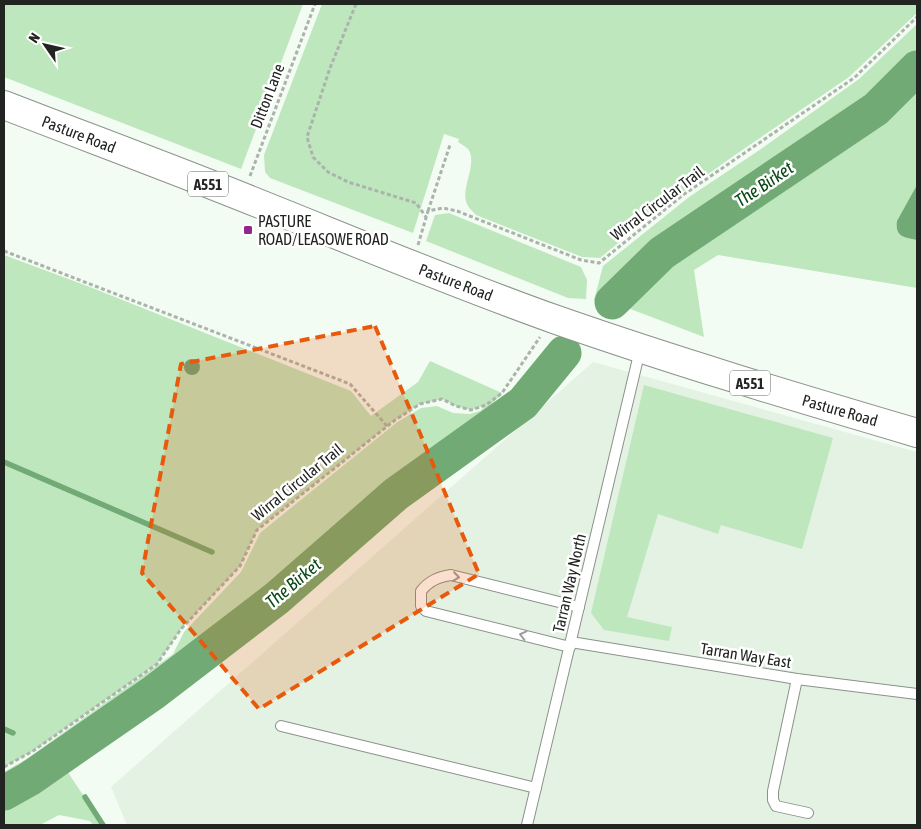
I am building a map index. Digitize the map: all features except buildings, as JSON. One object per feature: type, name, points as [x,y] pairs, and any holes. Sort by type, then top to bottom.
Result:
[{"type":"main road","name":"Pasture Road","points":[[4,105],[411,265],[553,318],[640,348],[801,399],[917,432]]},
{"type":"lane","name":"Tarran Way North","points":[[527,825],[640,348]]},
{"type":"lane","name":"Tarran Way East","points":[[579,607],[451,575],[440,576],[426,584],[421,591],[421,606],[426,611],[570,645],[917,694]]},
{"type":"lane","points":[[797,678],[773,791],[773,800],[776,806],[808,813]]},
{"type":"lane","points":[[281,726],[536,788]]},
{"type":"path","name":"Ditton Lane","points":[[242,197],[315,4]]},
{"type":"path","points":[[356,4],[330,68],[307,137],[313,156],[328,172],[348,182],[416,203],[426,217]]},
{"type":"path","name":"Wirral Circular Trail","points":[[428,211],[443,208],[457,210],[581,260],[599,263],[683,195],[854,78],[917,17]]},
{"type":"path","points":[[411,265],[450,145]]},
{"type":"path","points":[[4,251],[350,384],[387,426]]},
{"type":"path","name":"Wirral Circular Trail","points":[[4,767],[33,751],[157,664],[181,628],[240,566],[257,530],[387,426],[420,404],[442,399],[456,406],[471,410],[486,405],[502,393],[553,318]]},
{"type":"highlighted area","points":[[375,326],[479,574],[259,709],[142,573],[181,364]]},
{"type":"shaded area","points":[[4,4],[303,4],[241,169],[4,77]]},
{"type":"shaded area","points":[[322,4],[917,4],[917,13],[849,77],[663,206],[600,258],[582,257],[476,215],[468,206],[465,193],[471,155],[468,149],[458,142],[459,139],[444,134],[413,233],[270,178],[265,172],[264,155]]},
{"type":"shaded area","points":[[917,24],[917,288],[718,255],[694,270],[704,337],[612,302],[594,300],[603,266],[689,197],[761,149],[859,79]]},
{"type":"shaded area","points":[[917,185],[917,240],[901,235],[897,230],[897,221]]},
{"type":"shaded area","points":[[449,213],[581,267],[587,280],[586,299],[568,298],[426,241],[435,215]]},
{"type":"shaded area","points":[[4,255],[90,287],[351,391],[371,416],[418,382],[430,361],[502,393],[473,425],[349,513],[202,643],[123,701],[4,781],[4,772],[28,758],[173,654],[184,632],[241,572],[260,533],[396,423],[421,408],[437,406],[453,413],[470,414],[480,411],[486,405],[471,410],[456,406],[442,399],[420,404],[395,420],[257,530],[240,566],[181,629],[157,664],[33,751],[4,767]]},
{"type":"shaded area","points":[[593,362],[917,452],[917,825],[127,825],[111,787]]},
{"type":"shaded area","points":[[644,385],[833,438],[802,549],[721,525],[718,534],[658,514],[627,617],[672,627],[669,641],[604,630],[591,613]]},
{"type":"shaded area","points":[[59,759],[103,825],[93,825],[90,821],[59,815],[40,825],[4,825],[4,793]]},
{"type":"waterway","name":"The Birket","points":[[612,302],[662,253],[876,109],[917,68]]},
{"type":"waterway","name":"The Birket","points":[[4,793],[29,779],[153,693],[277,598],[396,494],[523,403],[564,353]]},
{"type":"waterway","points":[[4,462],[212,552]]},
{"type":"waterway","points":[[4,729],[13,733]]},
{"type":"waterway","points":[[85,797],[103,825]]},
{"type":"place","name":"PASTURE ROAD/LEASOWE ROAD","points":[[248,230]]}]
